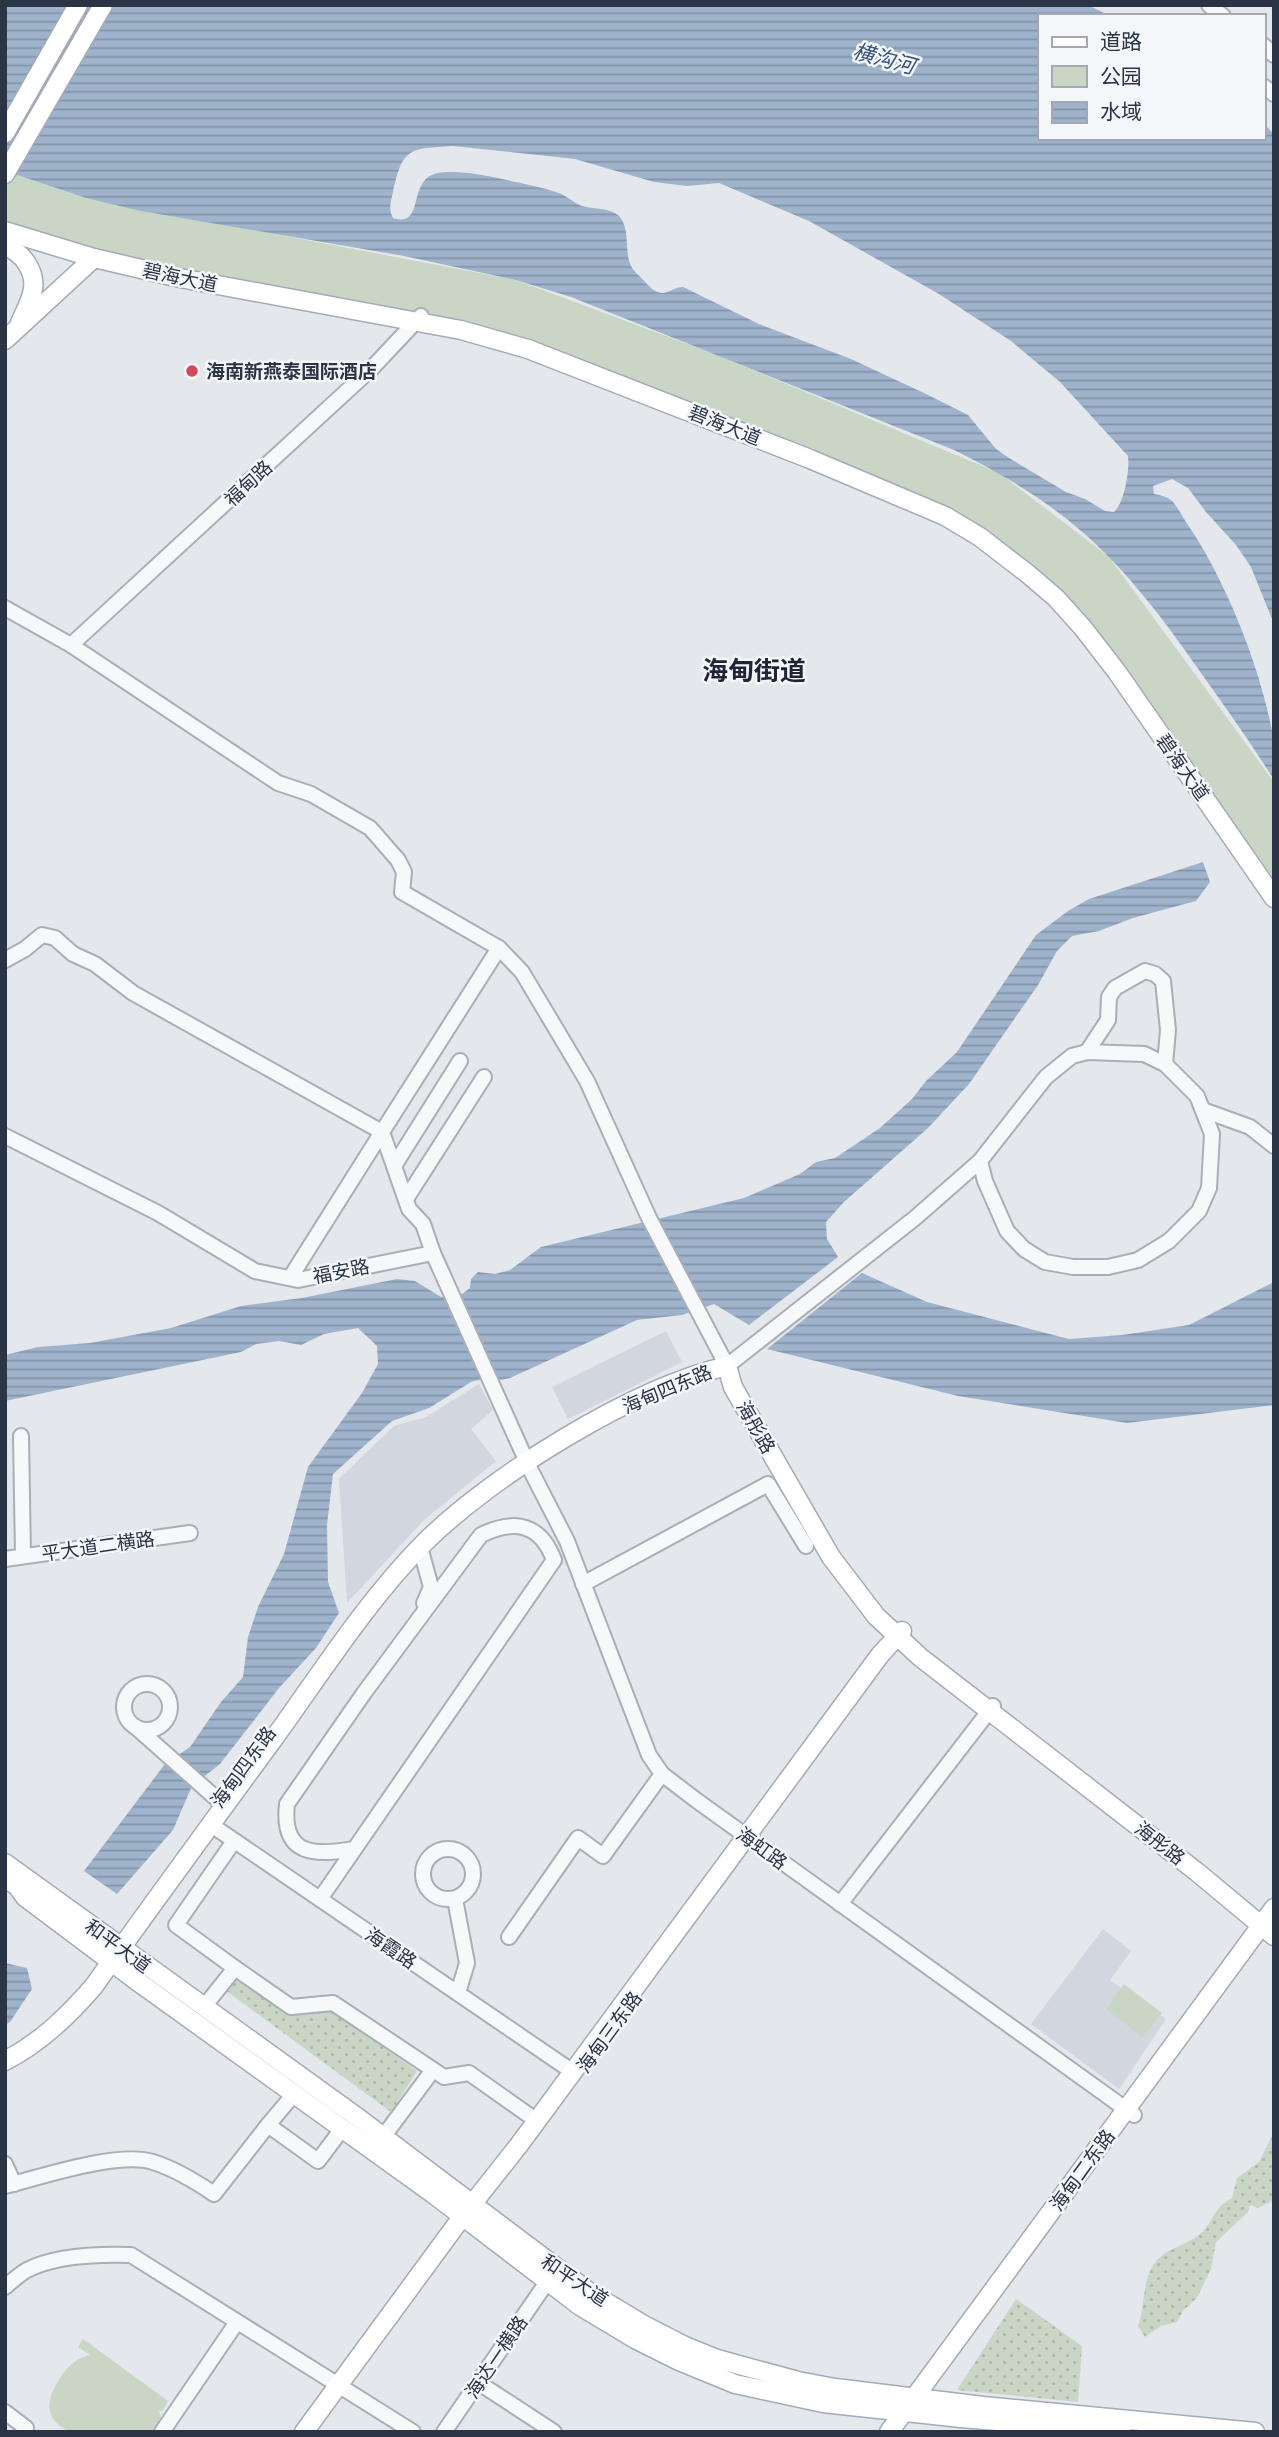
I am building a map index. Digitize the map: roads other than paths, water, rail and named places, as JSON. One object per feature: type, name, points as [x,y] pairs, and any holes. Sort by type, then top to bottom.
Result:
[{"type":"main road","points":[[5,133],[78,5]]},
{"type":"main road","points":[[5,174],[103,5]]},
{"type":"main road","name":"碧海大道","points":[[5,223],[104,250],[121,258],[206,277],[220,276],[419,319],[559,359],[901,496],[965,527],[1028,574],[1056,598],[1083,628],[1117,672],[1274,898]]},
{"type":"main road","name":"碧海大道","points":[[5,232],[94,258],[180,278],[474,327],[561,354],[913,494],[975,527],[1048,583],[1089,626],[1274,886]]},
{"type":"main road","points":[[5,246],[21,256],[33,273],[34,280],[33,294],[11,334]]},
{"type":"main road","points":[[11,334],[94,258]]},
{"type":"main road","name":"海甸四东路","points":[[5,2061],[37,2042],[61,2022],[94,1986],[112,1952],[341,1630],[419,1537],[463,1499],[589,1425],[640,1398],[698,1373],[727,1366]]},
{"type":"main road","name":"海彤路","points":[[727,1366],[733,1387],[831,1557],[876,1616],[902,1636],[920,1657],[1270,1924]]},
{"type":"main road","name":"海甸四东路","points":[[5,2048],[60,2008],[112,1952],[210,1824],[351,1631],[420,1547],[467,1505],[527,1462]]},
{"type":"main road","points":[[304,2432],[343,2388],[880,1655],[902,1636]]},
{"type":"main road","name":"海甸三东路","points":[[471,2214],[748,1838]]},
{"type":"main road","name":"和平大道","points":[[5,1863],[112,1952],[342,2129],[589,2292],[685,2346],[717,2359],[798,2381],[914,2406],[1135,2432]]},
{"type":"main road","name":"和平大道","points":[[5,1878],[25,1896],[204,2008],[383,2137],[547,2282],[587,2311],[678,2361],[735,2384],[823,2403],[914,2406],[1255,2432]]},
{"type":"main road","name":"海甸二东路","points":[[900,2432],[914,2406],[1270,1924]]},
{"type":"main road","points":[[318,2432],[343,2388]]},
{"type":"main road","name":"海甸二东路","points":[[888,2432],[914,2406]]},
{"type":"street","name":"福甸路","points":[[71,645],[372,368],[419,319]]},
{"type":"street","points":[[5,608],[71,645],[278,783],[311,794],[370,828],[398,860],[404,872],[402,892],[499,948],[522,972],[587,1081],[649,1218],[727,1366],[915,1218],[975,1165],[1046,1077],[1072,1056],[1087,1052],[1144,1054],[1165,1064],[1197,1096],[1212,1134],[1209,1188],[1199,1210],[1168,1241],[1138,1260],[1108,1267],[1073,1267],[1045,1262],[1024,1249],[1007,1231],[975,1165]]},
{"type":"street","points":[[5,960],[42,935],[55,938],[73,954],[95,964],[132,993],[382,1132],[409,1209],[423,1224],[449,1291],[527,1462]]},
{"type":"street","points":[[290,1278],[499,948]]},
{"type":"street","points":[[1087,1052],[1108,1020],[1110,997],[1115,989],[1145,971],[1155,974],[1163,981],[1168,1030],[1165,1064]]},
{"type":"street","points":[[394,1166],[460,1061]]},
{"type":"street","points":[[406,1199],[484,1077]]},
{"type":"street","points":[[1203,1110],[1250,1127],[1274,1146]]},
{"type":"street","name":"福安路","points":[[5,1136],[158,1213],[255,1271],[298,1280],[433,1253]]},
{"type":"street","points":[[21,1436],[23,1556]]},
{"type":"street","name":"海虹路","points":[[527,1462],[567,1541],[649,1755],[662,1774],[1130,2112]]},
{"type":"street","points":[[583,1584],[768,1484],[806,1546]]},
{"type":"street","points":[[354,1849],[323,1854],[310,1853],[294,1841],[285,1825],[287,1804],[481,1535],[499,1526],[524,1527],[541,1536],[550,1548],[554,1560]]},
{"type":"street","name":"平大道二横路","points":[[5,1559],[190,1533]]},
{"type":"street","points":[[320,1899],[567,1541]]},
{"type":"street","points":[[414,1627],[431,1587],[420,1547]]},
{"type":"street","points":[[167,1756],[163,1724],[171,1710],[171,1702],[163,1689],[149,1683],[134,1688],[125,1700],[125,1715],[135,1727],[167,1756],[218,1800]]},
{"type":"street","points":[[840,1904],[991,1709]]},
{"type":"street","points":[[135,1727],[149,1730],[163,1724]]},
{"type":"street","points":[[509,1937],[578,1838],[603,1856],[662,1774]]},
{"type":"street","name":"海霞路","points":[[210,1824],[573,2072]]},
{"type":"street","points":[[234,1841],[176,1925],[291,2007],[333,2003],[444,2077],[469,2073],[537,2120]]},
{"type":"street","points":[[455,1899],[467,1963],[458,1993]]},
{"type":"street","points":[[204,2008],[235,1968]]},
{"type":"street","points":[[383,2137],[433,2070]]},
{"type":"street","points":[[5,2164],[10,2185],[104,2161],[150,2161],[192,2178],[214,2194],[295,2094]]},
{"type":"street","points":[[268,2125],[318,2161],[342,2129]]},
{"type":"street","points":[[5,2287],[26,2270],[44,2264],[97,2254],[131,2255],[414,2432]]},
{"type":"street","name":"海达一横路","points":[[444,2432],[547,2282]]},
{"type":"street","points":[[162,2432],[237,2322]]},
{"type":"street","points":[[479,2383],[554,2432]]},
{"type":"street","points":[[5,2412],[27,2431]]},
{"type":"water","name":"横沟河","points":[[5,5],[1088,5],[1106,14],[1038,14],[1038,140],[1265,140],[1265,125],[1274,134],[1274,624],[1251,567],[1188,488],[1172,479],[1153,486],[1154,494],[1173,502],[1202,548],[1242,629],[1269,715],[1274,742],[1274,780],[1171,632],[1106,554],[1041,500],[954,450],[571,297],[516,280],[404,256],[141,211],[86,198],[5,171]],"holes":[[[453,146],[575,159],[654,182],[687,186],[719,183],[809,221],[939,294],[1011,341],[1060,382],[1128,456],[1126,486],[1118,508],[1114,512],[1105,511],[1066,492],[996,449],[968,415],[926,394],[851,359],[759,324],[683,287],[663,293],[655,291],[631,266],[625,226],[614,213],[582,206],[562,194],[540,187],[455,172],[428,177],[408,217],[393,218],[390,208],[397,177],[405,158],[427,148]]]},
{"type":"water","points":[[1203,862],[1210,882],[1196,901],[1133,918],[1099,931],[1072,936],[1057,951],[1038,985],[969,1084],[928,1128],[844,1202],[826,1222],[827,1239],[838,1257],[749,1325],[714,1304],[682,1315],[637,1320],[510,1378],[471,1382],[429,1408],[392,1421],[333,1474],[327,1525],[328,1582],[339,1613],[316,1648],[279,1688],[220,1764],[192,1786],[173,1830],[117,1894],[84,1871],[165,1764],[190,1747],[221,1702],[243,1677],[248,1637],[258,1607],[284,1554],[308,1467],[362,1393],[378,1364],[377,1346],[358,1328],[324,1334],[301,1345],[279,1341],[256,1344],[241,1352],[5,1401],[5,1355],[38,1347],[90,1343],[171,1328],[241,1306],[302,1298],[397,1279],[415,1281],[441,1297],[462,1294],[470,1288],[471,1279],[478,1272],[495,1274],[510,1270],[541,1247],[744,1198],[800,1174],[816,1162],[835,1158],[880,1128],[957,1052],[1036,935],[1068,911],[1089,899]]},
{"type":"water","points":[[862,1273],[927,1302],[1069,1339],[1122,1335],[1189,1325],[1274,1282],[1274,1405],[1127,1423],[958,1396],[767,1349]]},
{"type":"water","points":[[5,1963],[27,1968],[32,1989],[10,2022],[5,2025]]},
{"type":"place","name":"海南新燕泰国际酒店","points":[[192,371]]},
{"type":"district","name":"海甸街道","points":[[754,671]]}]
